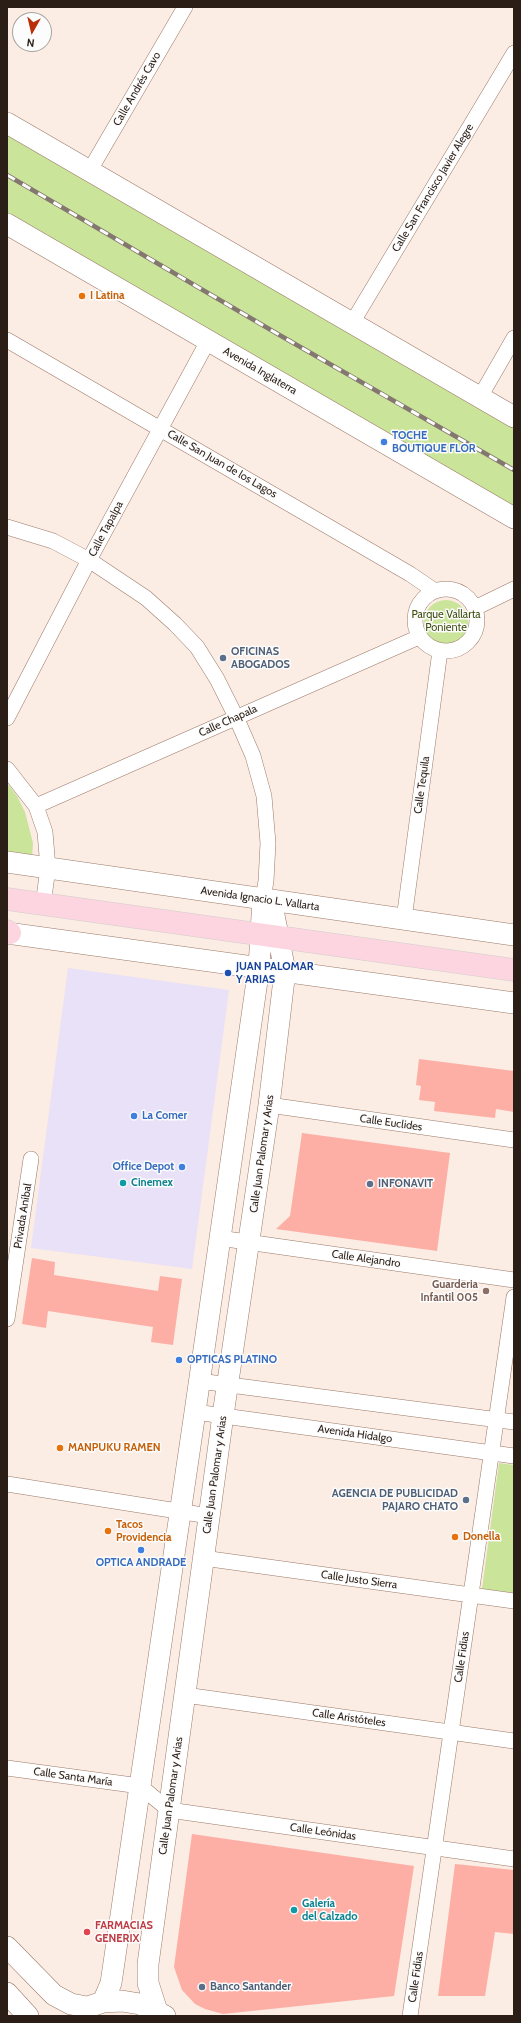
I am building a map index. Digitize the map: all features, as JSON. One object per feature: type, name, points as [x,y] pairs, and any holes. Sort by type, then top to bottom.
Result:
[{"type":"main road","points":[[7,899],[514,970]]},
{"type":"street","name":"Calle Andrés Cavo","points":[[90,170],[185,7]]},
{"type":"street","name":"Calle San Francisco Javier Alegre","points":[[352,323],[514,53]]},
{"type":"street","points":[[7,123],[514,417]]},
{"type":"street","name":"Avenida Inglaterra","points":[[7,224],[514,518]]},
{"type":"street","points":[[480,397],[514,338]]},
{"type":"street","name":"Calle San Juan de los Lagos","points":[[7,340],[410,574],[435,591]]},
{"type":"street","name":"Calle Tapalpa","points":[[7,718],[89,560],[208,341]]},
{"type":"street","points":[[7,527],[53,541],[89,560],[146,598],[175,624],[197,647],[217,679],[253,756],[264,796],[268,843],[267,893],[270,937],[259,967],[111,1983],[87,2008]]},
{"type":"street","points":[[475,608],[514,589]]},
{"type":"street","points":[[454,590],[462,594],[475,608],[477,627],[467,644],[449,652],[440,651],[428,646],[420,637],[414,620],[416,611],[420,602],[435,591],[454,590]]},
{"type":"street","name":"Calle Chapala","points":[[36,806],[420,637]]},
{"type":"street","name":"Calle Tequila","points":[[404,919],[440,651]]},
{"type":"street","points":[[7,769],[36,806],[45,832],[48,868],[43,905]]},
{"type":"street","name":"Avenida Ignacio L. Vallarta","points":[[7,862],[267,893],[404,919],[514,935]]},
{"type":"street","points":[[8,932],[514,1003]]},
{"type":"street","name":"Calle Juan Palomar y Arias","points":[[161,2013],[148,1983],[148,1964],[223,1416],[269,1105],[285,971],[270,937]]},
{"type":"street","name":"Calle Euclides","points":[[269,1105],[514,1140]]},
{"type":"street","name":"Privada Aníbal","points":[[7,1319],[12,1249],[31,1159]]},
{"type":"street","name":"Calle Alejandro","points":[[219,1238],[514,1280]]},
{"type":"street","name":"Calle Fidias","points":[[410,2016],[514,1297]]},
{"type":"street","points":[[199,1381],[514,1422]]},
{"type":"street","name":"Avenida Hidalgo","points":[[195,1412],[514,1456]]},
{"type":"street","points":[[7,1484],[209,1516]]},
{"type":"street","name":"Calle Justo Sierra","points":[[203,1558],[514,1601]]},
{"type":"street","name":"Calle Aristóteles","points":[[185,1695],[514,1741]]},
{"type":"street","name":"Calle Santa María","points":[[7,1768],[140,1786]]},
{"type":"street","points":[[140,1786],[169,1810]]},
{"type":"street","name":"Calle Leónidas","points":[[169,1810],[514,1859]]},
{"type":"street","points":[[7,1947],[54,1995],[71,2004],[87,2008],[122,2001],[140,2004],[161,2013]]},
{"type":"street","points":[[7,1993],[28,2016]]},
{"type":"shaded area","points":[[68,968],[229,990],[192,1269],[31,1248]]},
{"type":"green space","points":[[7,135],[514,427],[514,507],[7,213]]},
{"type":"green space","name":"Parque Vallarta Poniente","points":[[446,600],[458,604],[464,610],[468,622],[464,634],[458,640],[446,644],[434,640],[428,634],[424,622],[428,610],[434,604]]},
{"type":"green space","points":[[7,783],[17,796],[25,812],[33,843],[32,858],[7,855]]},
{"type":"green space","points":[[499,1463],[514,1465],[514,1593],[482,1589]]},
{"type":"building","points":[[419,1059],[514,1071],[514,1112],[496,1109],[495,1118],[434,1111],[435,1102],[419,1100],[421,1086],[416,1085]]},
{"type":"building","name":"INFONAVIT","points":[[302,1133],[450,1153],[437,1251],[276,1229],[290,1216]]},
{"type":"building","points":[[32,1258],[55,1262],[54,1275],[158,1291],[160,1276],[182,1279],[173,1345],[151,1342],[153,1327],[48,1311],[46,1328],[22,1324]]},
{"type":"building","name":"Galería del Calzado","points":[[192,1834],[414,1866],[394,1996],[223,2014],[205,2009],[195,2004],[182,1990],[174,1967]]},
{"type":"building","points":[[455,1864],[514,1870],[514,1934],[495,1932],[485,1996],[438,1996]]},
{"type":"railway","points":[[7,175],[276,333],[514,470]]},
{"type":"place","name":"I Latina","points":[[82,296]]},
{"type":"place","name":"TOCHE BOUTIQUE FLOR","points":[[384,442]]},
{"type":"place","name":"OFICINAS ABOGADOS","points":[[223,658]]},
{"type":"place","name":"JUAN PALOMAR Y ARIAS","points":[[228,973]]},
{"type":"place","name":"La Comer","points":[[134,1116]]},
{"type":"place","name":"Office Depot","points":[[182,1167]]},
{"type":"place","name":"Cinemex","points":[[123,1183]]},
{"type":"place","name":"INFONAVIT","points":[[370,1184]]},
{"type":"place","name":"Guarderia Infantil 005","points":[[486,1291]]},
{"type":"place","name":"OPTICAS PLATINO","points":[[179,1360]]},
{"type":"place","name":"MANPUKU RAMEN","points":[[60,1448]]},
{"type":"place","name":"AGENCIA DE PUBLICIDAD PAJARO CHATO","points":[[466,1500]]},
{"type":"place","name":"Tacos Providencia","points":[[108,1531]]},
{"type":"place","name":"Donella","points":[[455,1537]]},
{"type":"place","name":"OPTICA ANDRADE","points":[[141,1550]]},
{"type":"place","name":"Galería del Calzado","points":[[294,1910]]},
{"type":"place","name":"FARMACIAS GENERIX","points":[[87,1932]]},
{"type":"place","name":"Banco Santander","points":[[202,1987]]}]
